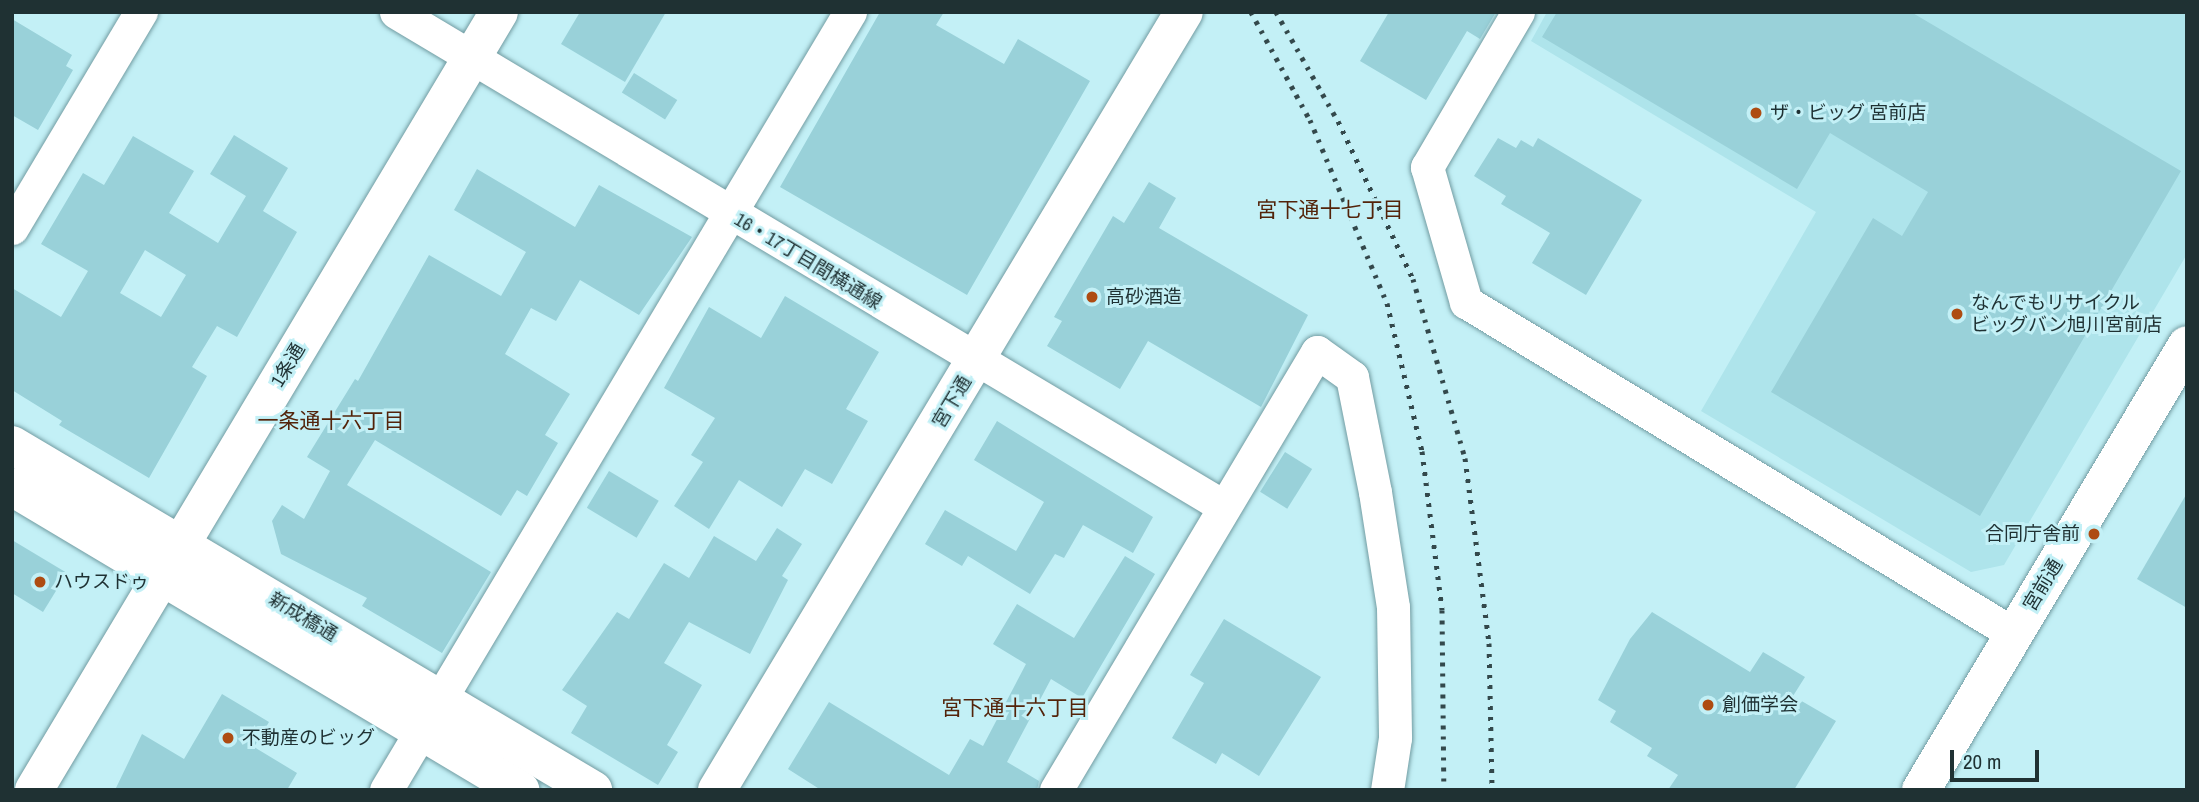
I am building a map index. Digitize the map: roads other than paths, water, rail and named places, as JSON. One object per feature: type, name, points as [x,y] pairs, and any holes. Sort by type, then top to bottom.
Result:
[{"type":"street","points":[[12,228],[141,12]]},
{"type":"street","name":"16・17丁目間横通線","points":[[396,12],[730,214],[1223,506]]},
{"type":"street","name":"1条通","points":[[34,790],[499,12]]},
{"type":"street","points":[[386,790],[850,12]]},
{"type":"street","name":"宮下通","points":[[717,790],[978,360],[1184,12]]},
{"type":"street","points":[[1518,12],[1427,167],[1466,302],[2014,634]]},
{"type":"street","name":"宮前通","points":[[1921,790],[2187,345]]},
{"type":"street","points":[[1056,790],[1317,352],[1352,377],[1393,607],[1395,738],[1387,790]]},
{"type":"street","name":"新成橋通","points":[[12,445],[171,561]]},
{"type":"street","name":"新成橋通","points":[[12,487],[171,561],[431,714],[593,790]]},
{"type":"street","name":"新成橋通","points":[[431,714],[520,790]]},
{"type":"railway","points":[[1251,12],[1310,120],[1387,303],[1422,451],[1442,610],[1444,790]]},
{"type":"railway","points":[[1276,12],[1338,121],[1413,279],[1465,458],[1489,643],[1492,790]]},
{"type":"place","name":"ザ・ビッグ 宮前店","points":[[1756,113]]},
{"type":"place","name":"高砂酒造","points":[[1092,297]]},
{"type":"place","name":"なんでもリサイクル ビッグバン旭川宮前店","points":[[1957,314]]},
{"type":"place","name":"合同庁舎前","points":[[2094,534]]},
{"type":"place","name":"ハウスドゥ","points":[[40,582]]},
{"type":"place","name":"創価学会","points":[[1708,705]]},
{"type":"place","name":"不動産のビッグ","points":[[228,738]]},
{"type":"district","name":"宮下通十七丁目","points":[[1330,210]]},
{"type":"district","name":"一条通十六丁目","points":[[331,421]]},
{"type":"district","name":"宮下通十六丁目","points":[[1015,708]]}]
